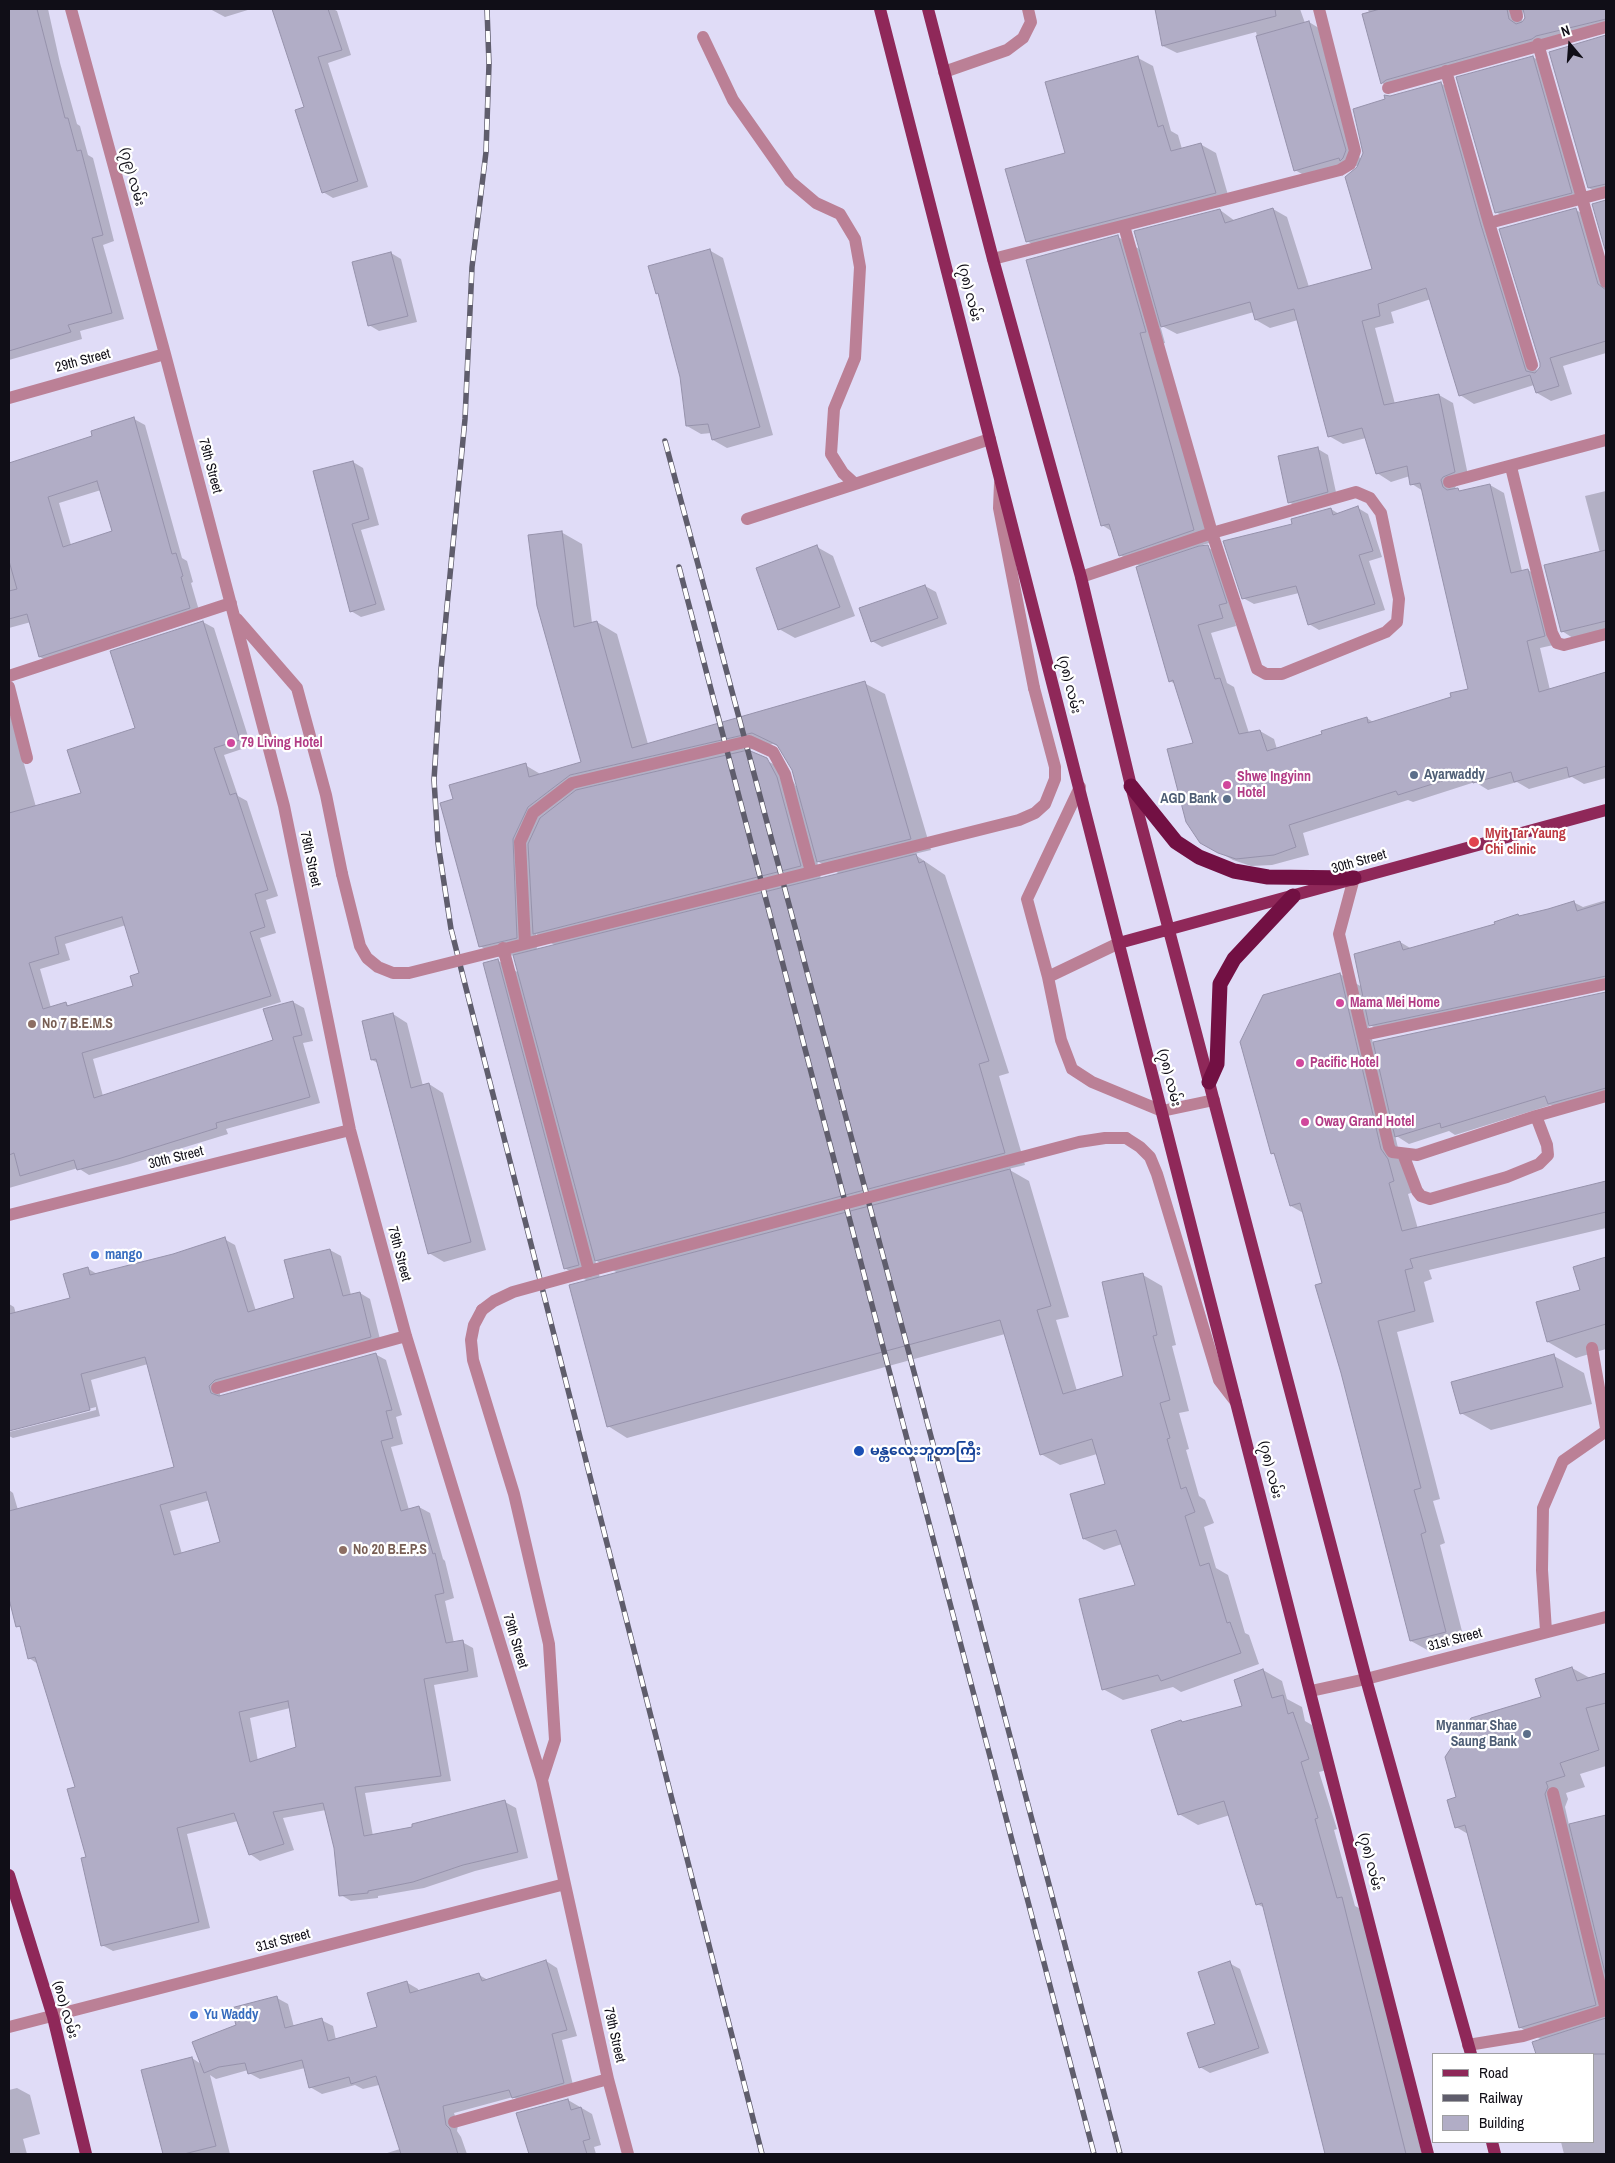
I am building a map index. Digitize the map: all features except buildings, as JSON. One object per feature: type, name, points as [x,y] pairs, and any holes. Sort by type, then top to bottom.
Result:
[{"type":"highway","points":[[1131,786],[1176,842],[1199,857],[1234,871],[1268,877],[1354,878]]},
{"type":"highway","points":[[1209,1082],[1217,1064],[1220,984],[1234,959],[1293,896]]},
{"type":"main road","name":"(၇၈) လမ်း","points":[[880,9],[1238,1404],[1428,2154]]},
{"type":"main road","points":[[928,9],[993,259],[1081,577],[1131,786],[1366,1679],[1470,2050]]},
{"type":"main road","name":"30th Street","points":[[1120,943],[1606,810]]},
{"type":"main road","name":"(၈၀) လမ်း","points":[[9,1875],[53,2016],[86,2154]]},
{"type":"street","name":"(၇၉) လမ်း","points":[[70,9],[165,354]]},
{"type":"street","points":[[944,72],[1007,50],[1023,38],[1031,22],[1028,9]]},
{"type":"street","points":[[993,259],[1340,170],[1350,164],[1355,151],[1319,9]]},
{"type":"street","points":[[1388,88],[1538,44],[1606,27]]},
{"type":"street","points":[[703,37],[734,100],[790,181],[816,203],[840,214],[855,240],[860,267],[855,358],[834,410],[831,454],[843,473],[855,484]]},
{"type":"street","points":[[1538,44],[1606,282]]},
{"type":"street","points":[[1446,71],[1488,223],[1532,365]]},
{"type":"street","points":[[1488,223],[1606,192]]},
{"type":"street","points":[[1081,577],[1212,533],[1356,492],[1370,498],[1380,513],[1399,599],[1397,622],[1386,632],[1282,674],[1266,674],[1257,669],[1212,533],[1124,226]]},
{"type":"street","name":"29th Street","points":[[9,398],[165,354]]},
{"type":"street","name":"79th Street","points":[[165,354],[284,806],[350,1130],[406,1336],[542,1780],[608,2078],[628,2154]]},
{"type":"street","points":[[746,520],[990,439]]},
{"type":"street","points":[[1449,482],[1606,440]]},
{"type":"street","points":[[1510,466],[1552,633],[1557,642],[1564,645],[1606,634]]},
{"type":"street","points":[[234,617],[297,688],[326,795],[342,874],[360,946],[367,958],[378,967],[393,973],[409,973],[1019,820],[1035,813],[1044,804],[1055,779],[1055,767],[1034,688],[999,508],[1000,475]]},
{"type":"street","points":[[9,676],[231,603]]},
{"type":"street","points":[[9,687],[27,758]]},
{"type":"street","points":[[525,943],[520,842],[532,813],[572,783],[750,741],[773,752],[785,774],[810,872]]},
{"type":"street","points":[[1080,787],[1026,899],[1048,977],[1061,1040],[1072,1069],[1092,1082],[1162,1111],[1214,1100]]},
{"type":"street","points":[[1354,878],[1339,934],[1389,1147],[1392,1152],[1417,1155],[1536,1116],[1606,1096]]},
{"type":"street","points":[[1048,977],[1120,943]]},
{"type":"street","points":[[503,948],[589,1271]]},
{"type":"street","points":[[1364,1035],[1606,984]]},
{"type":"street","points":[[1403,1154],[1417,1191],[1421,1196],[1430,1199],[1507,1177],[1539,1164],[1548,1155],[1547,1145],[1536,1116]]},
{"type":"street","name":"30th Street","points":[[9,1215],[350,1130]]},
{"type":"street","points":[[542,1780],[555,1740],[549,1644],[514,1494],[473,1360],[471,1340],[474,1325],[482,1310],[494,1300],[513,1292],[589,1271],[1078,1142],[1105,1138],[1126,1138],[1140,1147],[1150,1157],[1157,1174],[1220,1380],[1238,1404]]},
{"type":"street","points":[[217,1388],[406,1336]]},
{"type":"street","points":[[1546,1631],[1542,1570],[1543,1508],[1563,1461],[1606,1430],[1592,1348]]},
{"type":"street","name":"31st Street","points":[[1311,1691],[1366,1679],[1606,1616]]},
{"type":"street","points":[[1470,2050],[1523,2036],[1606,2010],[1553,1793]]},
{"type":"street","name":"31st Street","points":[[9,2027],[565,1884]]},
{"type":"street","points":[[454,2122],[608,2078]]},
{"type":"railway","points":[[487,9],[489,64],[486,152],[472,267],[465,419],[441,669],[434,780],[438,843],[451,929],[762,2154]]},
{"type":"railway","points":[[665,441],[909,1353],[1120,2154]]},
{"type":"railway","points":[[679,567],[1094,2154]]},
{"type":"place","name":"79 Living Hotel","points":[[231,743]]},
{"type":"place","name":"Ayarwaddy","points":[[1414,775]]},
{"type":"place","name":"Shwe Ingyinn Hotel","points":[[1227,785]]},
{"type":"place","name":"AGD Bank","points":[[1227,799]]},
{"type":"place","name":"Myit Tar Yaung Chi clinic","points":[[1474,842]]},
{"type":"place","name":"Mama Mei Home","points":[[1340,1003]]},
{"type":"place","name":"No 7 B.E.M.S","points":[[32,1024]]},
{"type":"place","name":"Pacific Hotel","points":[[1300,1063]]},
{"type":"place","name":"Oway Grand Hotel","points":[[1305,1122]]},
{"type":"place","name":"mango","points":[[95,1255]]},
{"type":"place","name":"မန္တလေးဘူတာကြီး","points":[[859,1451]]},
{"type":"place","name":"No 20 B.E.P.S","points":[[343,1550]]},
{"type":"place","name":"Myanmar Shae Saung Bank","points":[[1527,1734]]},
{"type":"place","name":"Yu Waddy","points":[[194,2015]]}]
